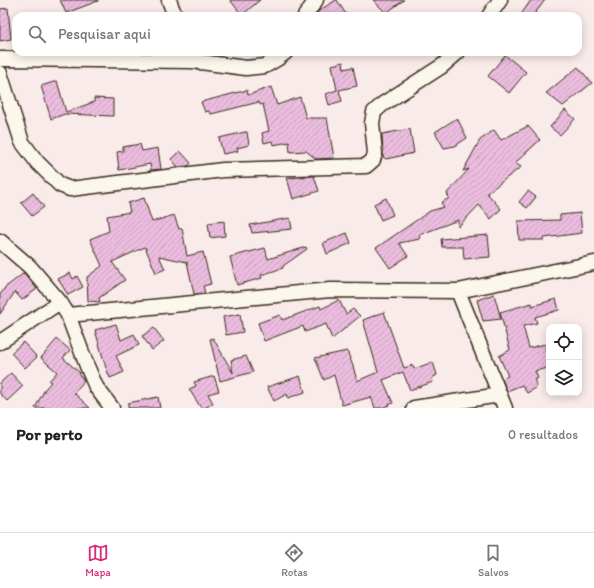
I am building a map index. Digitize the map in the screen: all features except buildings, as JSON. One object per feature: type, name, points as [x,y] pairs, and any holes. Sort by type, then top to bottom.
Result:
[{"type":"street","points":[[169,0],[174,12]]},
{"type":"street","points":[[308,12],[316,0]]},
{"type":"street","points":[[492,12],[500,0]]},
{"type":"street","points":[[0,59],[191,57],[246,68],[265,66],[282,56]]},
{"type":"street","points":[[0,73],[22,142],[37,162],[60,185],[70,189],[223,170],[366,166],[373,160],[375,153],[372,122],[374,112],[383,104],[442,66],[453,56]]},
{"type":"street","points":[[0,241],[30,267],[60,302],[68,315],[96,387],[112,408]]},
{"type":"street","points":[[68,315],[330,290],[458,291],[594,263]]},
{"type":"street","points":[[458,291],[505,408]]},
{"type":"street","points":[[0,342],[60,302]]},
{"type":"street","points":[[414,408],[500,395]]}]
